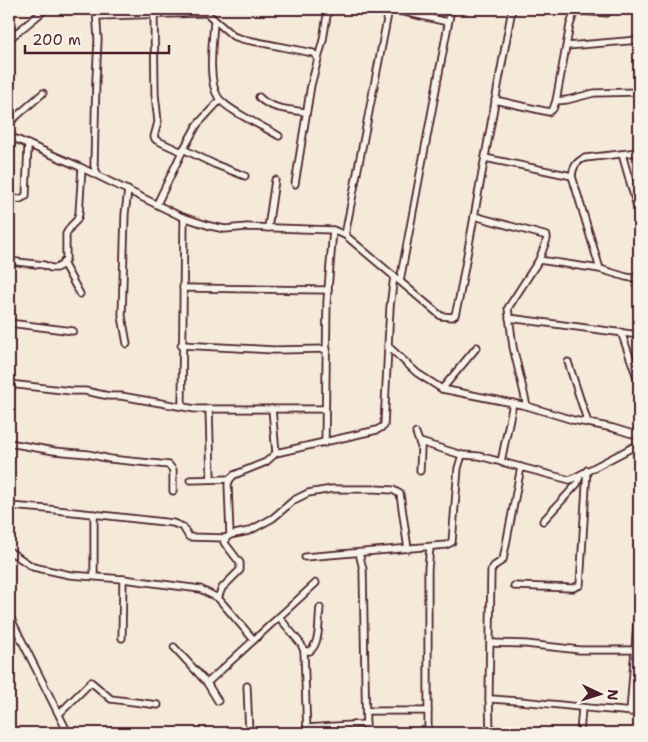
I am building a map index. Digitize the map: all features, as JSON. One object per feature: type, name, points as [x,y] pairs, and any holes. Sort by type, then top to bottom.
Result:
[{"type":"street","points":[[9,39],[46,9]]},
{"type":"street","points":[[96,9],[94,166],[98,175]]},
{"type":"street","points":[[295,184],[306,112],[328,9]]},
{"type":"street","points":[[345,235],[390,9],[448,22]]},
{"type":"street","points":[[400,281],[451,9]]},
{"type":"street","points":[[9,136],[98,175],[184,218],[210,226],[225,229],[247,227],[333,230],[345,235],[441,316],[452,317],[455,315],[512,9]]},
{"type":"street","points":[[495,100],[549,112],[553,109],[570,25],[576,10],[607,13]]},
{"type":"street","points":[[97,16],[154,16],[204,11],[233,36],[312,53],[318,58]]},
{"type":"street","points":[[154,16],[155,86],[158,122],[154,137],[156,140],[245,176]]},
{"type":"street","points":[[214,21],[213,82],[220,100],[243,116],[279,136]]},
{"type":"street","points":[[567,46],[639,40]]},
{"type":"street","points":[[312,53],[320,50]]},
{"type":"street","points":[[556,101],[594,93],[639,92]]},
{"type":"street","points":[[9,123],[43,93]]},
{"type":"street","points":[[259,98],[263,102],[274,106],[306,112]]},
{"type":"street","points":[[157,204],[182,151],[197,125],[220,100]]},
{"type":"street","points":[[9,199],[20,200],[26,196],[28,144]]},
{"type":"street","points":[[600,269],[572,176],[575,164],[580,160],[639,152]]},
{"type":"street","points":[[622,154],[639,214]]},
{"type":"street","points":[[485,158],[572,176]]},
{"type":"street","points":[[85,169],[94,166]]},
{"type":"street","points":[[9,261],[51,268],[64,264],[68,250],[66,234],[78,220],[85,169]]},
{"type":"street","points":[[268,228],[275,180]]},
{"type":"street","points":[[126,344],[122,316],[125,214],[128,190]]},
{"type":"street","points":[[474,216],[547,236],[539,260],[508,308],[513,347],[527,406]]},
{"type":"street","points":[[182,405],[184,218]]},
{"type":"street","points":[[325,443],[328,290],[333,230]]},
{"type":"street","points":[[539,260],[600,269],[639,279]]},
{"type":"street","points":[[64,264],[80,294]]},
{"type":"street","points":[[218,598],[222,588],[240,570],[240,564],[226,539],[228,484],[230,479],[234,475],[266,462],[276,453],[382,429],[384,426],[390,308],[394,276]]},
{"type":"street","points":[[183,288],[328,290]]},
{"type":"street","points":[[509,318],[639,335]]},
{"type":"street","points":[[9,323],[73,330]]},
{"type":"street","points":[[621,332],[639,383]]},
{"type":"street","points":[[182,345],[274,350],[327,350]]},
{"type":"street","points":[[388,347],[417,372],[442,389],[527,406],[572,420],[588,422],[639,436]]},
{"type":"street","points":[[442,389],[476,347]]},
{"type":"street","points":[[568,362],[588,422]]},
{"type":"street","points":[[9,384],[84,391],[182,405],[195,409],[325,409]]},
{"type":"street","points":[[501,462],[513,403]]},
{"type":"street","points":[[209,409],[211,479]]},
{"type":"street","points":[[272,409],[276,453]]},
{"type":"street","points":[[416,433],[420,442],[420,471]]},
{"type":"street","points":[[420,442],[570,480],[639,444]]},
{"type":"street","points":[[9,443],[110,459],[169,464],[173,470],[173,491]]},
{"type":"street","points":[[305,557],[430,547],[446,545],[452,542],[458,468],[462,454]]},
{"type":"street","points":[[490,733],[492,571],[494,566],[503,560],[521,467]]},
{"type":"street","points":[[514,586],[573,588],[580,585],[587,470]]},
{"type":"street","points":[[543,521],[578,484],[580,476]]},
{"type":"street","points":[[190,480],[230,479]]},
{"type":"street","points":[[9,506],[48,508],[173,523],[183,526],[189,537],[226,539],[249,531],[273,518],[294,500],[308,493],[332,489],[393,490],[398,492],[401,498],[408,549]]},
{"type":"street","points":[[94,514],[94,576]]},
{"type":"street","points":[[428,733],[428,569],[430,547]]},
{"type":"street","points":[[9,551],[34,567],[70,575],[123,579],[200,589],[218,598],[254,640]]},
{"type":"street","points":[[359,553],[364,569],[366,733]]},
{"type":"street","points":[[122,638],[123,579]]},
{"type":"street","points":[[207,683],[316,583]]},
{"type":"street","points":[[630,712],[639,597]]},
{"type":"street","points":[[304,650],[310,651],[314,646],[317,638],[320,608]]},
{"type":"street","points":[[9,615],[68,733]]},
{"type":"street","points":[[279,617],[304,650],[306,730],[366,724]]},
{"type":"street","points":[[491,643],[526,644],[580,650],[634,650]]},
{"type":"street","points":[[174,647],[207,683],[218,700]]},
{"type":"street","points":[[59,714],[91,682],[111,699],[158,705]]},
{"type":"street","points":[[247,686],[249,733]]},
{"type":"street","points":[[489,699],[526,700],[582,708],[639,712]]},
{"type":"street","points":[[580,733],[582,708]]},
{"type":"street","points":[[366,711],[428,711]]}]
